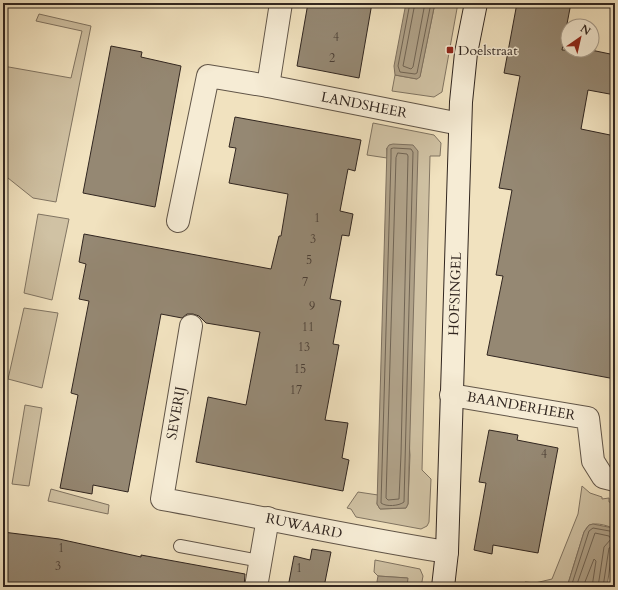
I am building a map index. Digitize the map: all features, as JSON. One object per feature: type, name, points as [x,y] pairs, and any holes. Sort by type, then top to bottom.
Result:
[{"type":"street","points":[[268,86],[280,3]]},
{"type":"street","name":"HOFSINGEL","points":[[443,587],[447,552],[462,84],[476,3]]},
{"type":"street","name":"LANDSHEER","points":[[178,221],[208,76],[268,86],[460,124]]},
{"type":"street","name":"SEVERIJ","points":[[162,499],[191,326]]},
{"type":"street","name":"BAANDERHEER","points":[[452,394],[588,418],[593,461],[603,477],[615,480]]},
{"type":"street","name":"RUWAARD","points":[[162,499],[268,518],[350,536],[447,552]]},
{"type":"street","points":[[256,587],[268,518]]},
{"type":"lane","points":[[180,546],[260,561]]},
{"type":"shaded area","points":[[435,3],[458,3],[442,92],[434,97],[392,91],[395,75],[417,79],[420,76]]},
{"type":"shaded area","points":[[39,14],[91,26],[56,202],[33,198],[3,174],[3,66],[71,78],[82,31],[36,21]]},
{"type":"shaded area","points":[[373,123],[434,135],[441,143],[440,156],[430,156],[422,470],[431,479],[429,522],[427,526],[421,529],[356,517],[351,509],[347,508],[358,492],[378,495],[377,504],[380,509],[406,508],[408,504],[410,455],[387,148],[387,158],[367,155]]},
{"type":"shaded area","points":[[38,214],[69,219],[52,300],[24,293]]},
{"type":"shaded area","points":[[24,308],[58,313],[42,388],[8,379]]},
{"type":"shaded area","points":[[25,405],[42,408],[29,486],[12,484]]},
{"type":"shaded area","points":[[582,486],[590,493],[602,497],[602,499],[609,498],[609,502],[614,503],[615,499],[615,530],[599,524],[589,525],[587,527],[584,532],[567,587],[524,587],[525,582],[535,583],[552,579],[578,514]]},
{"type":"shaded area","points":[[51,489],[109,505],[108,514],[48,501]]},
{"type":"shaded area","points":[[375,560],[420,569],[423,576],[421,587],[407,587],[407,578],[378,576],[374,572]]},
{"type":"water","points":[[406,3],[435,3],[420,77],[417,79],[395,75],[394,66]]},
{"type":"water","points":[[389,145],[413,145],[418,151],[408,504],[406,508],[380,509],[377,504],[387,148]]},
{"type":"water","points":[[593,524],[613,528],[615,530],[607,587],[567,587],[584,532],[589,525]]},
{"type":"water","points":[[378,576],[408,578],[407,587],[376,587]]},
{"type":"building","points":[[308,3],[372,3],[359,78],[297,66]]},
{"type":"building","points":[[517,3],[571,3],[568,18],[560,18],[560,58],[600,58],[600,52],[615,55],[615,95],[588,90],[581,129],[615,136],[615,379],[487,355],[503,276],[496,275],[512,190],[499,188],[520,76],[504,73]]},
{"type":"building","points":[[111,46],[142,52],[141,57],[181,66],[155,207],[83,193]]},
{"type":"building","points":[[235,117],[361,140],[355,171],[348,169],[340,211],[353,214],[349,236],[342,235],[330,299],[341,301],[333,344],[339,345],[325,420],[348,423],[342,458],[349,460],[343,491],[196,462],[208,397],[246,405],[260,332],[206,323],[199,316],[193,314],[187,314],[182,318],[161,314],[128,492],[93,485],[92,494],[60,488],[78,395],[71,393],[89,301],[79,299],[86,264],[79,262],[84,234],[271,269],[279,236],[281,236],[288,194],[229,183],[236,148],[229,147]]},
{"type":"building","points":[[489,430],[518,435],[517,440],[558,448],[538,553],[493,545],[492,554],[474,550],[486,483],[479,482]]},
{"type":"building","points":[[3,532],[59,539],[141,557],[141,555],[245,574],[244,587],[3,587]]},
{"type":"building","points":[[312,549],[331,552],[324,587],[288,587],[294,556],[310,560]]},
{"type":"place","name":"Doelstraat","points":[[450,50]]}]
